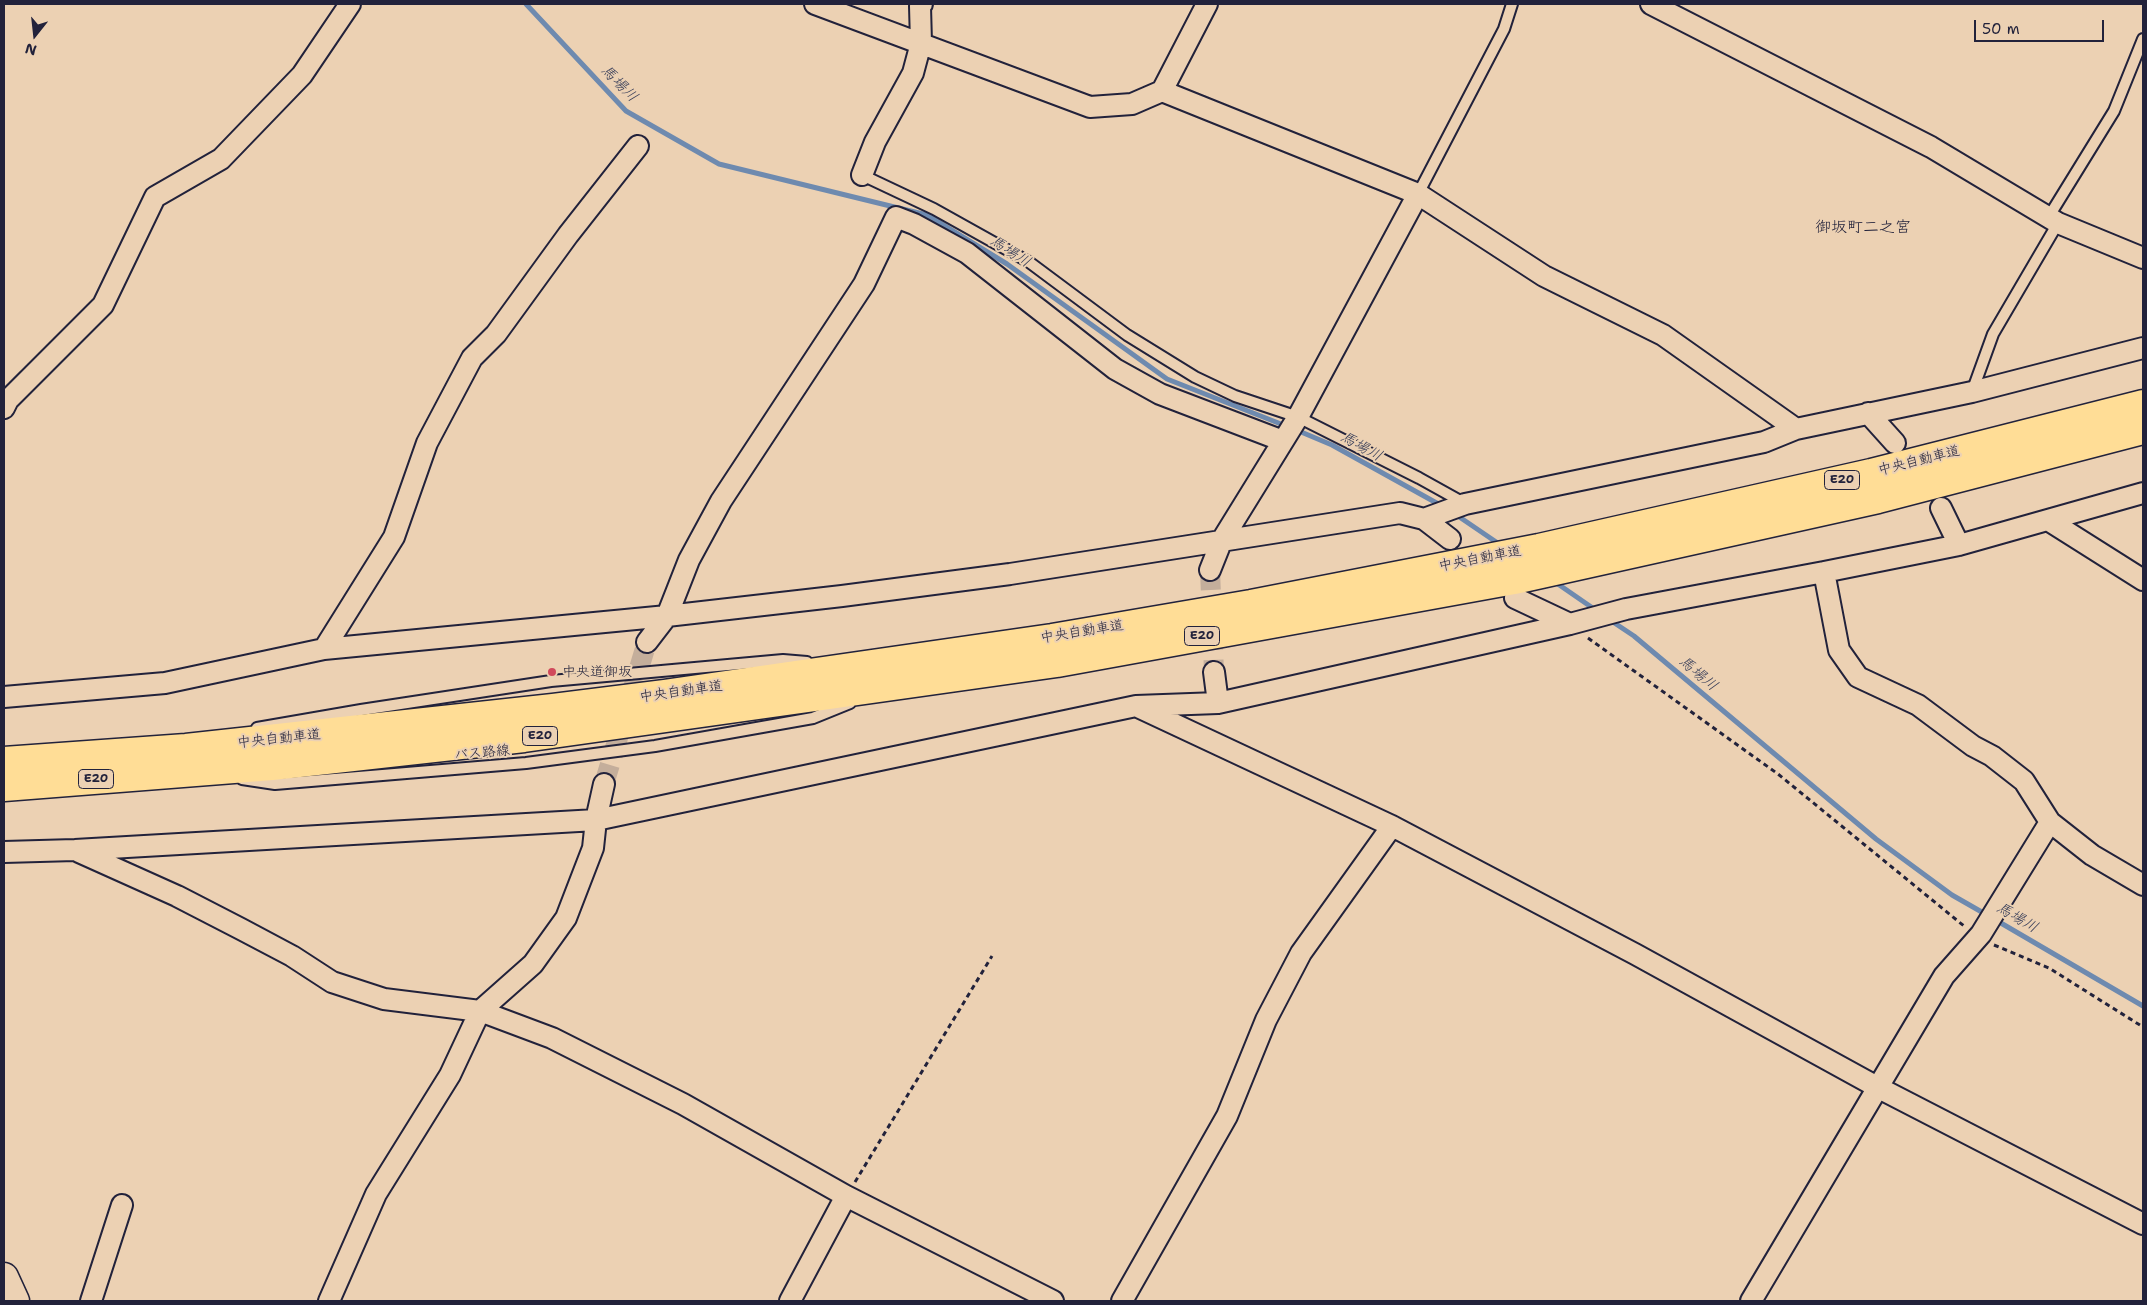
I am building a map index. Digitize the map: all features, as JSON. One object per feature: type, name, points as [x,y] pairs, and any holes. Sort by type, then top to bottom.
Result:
[{"type":"highway","name":"中央自動車道","points":[[4,787],[187,760],[361,730],[665,694],[1052,638],[1251,604],[1539,548],[1871,474],[2143,404]]},
{"type":"highway","name":"中央自動車道","points":[[4,761],[187,760],[272,766],[524,738],[1056,663],[1514,589],[1566,569],[1878,499],[2143,430]]},
{"type":"main road","points":[[4,1277],[15,1301]]},
{"type":"street","points":[[4,408],[8,400],[103,305],[155,197],[221,159],[302,75],[350,4]]},
{"type":"street","points":[[815,4],[1090,107],[1132,104],[1162,91],[1207,4]]},
{"type":"street","points":[[862,175],[875,142],[913,73],[921,43],[920,6],[922,4]]},
{"type":"street","points":[[1651,4],[1931,147],[2053,220],[2143,258]]},
{"type":"street","points":[[1162,91],[1418,194],[1544,276],[1663,335],[1796,429]]},
{"type":"street","points":[[324,649],[394,536],[427,443],[472,358],[496,334],[568,235],[638,146]]},
{"type":"street","points":[[1210,570],[1222,540],[1290,429],[1418,194]]},
{"type":"street","points":[[647,642],[667,616],[690,560],[721,501],[864,284],[896,217],[973,243],[1115,369],[1160,394],[1290,429]]},
{"type":"street","points":[[4,697],[165,683],[324,649],[667,616],[842,596],[1010,574],[1400,513],[1430,516],[1461,505],[1764,442],[1796,429],[1972,392],[2143,348]]},
{"type":"street","points":[[1868,413],[1894,443]]},
{"type":"street","points":[[4,852],[75,850],[596,820],[1136,706],[1218,703],[1616,612],[1959,544],[2143,492]]},
{"type":"street","points":[[1941,508],[1959,544]]},
{"type":"street","points":[[1430,516],[1450,539]]},
{"type":"street","points":[[2048,520],[2143,580]]},
{"type":"street","points":[[1824,572],[1839,650],[1858,677],[1918,706],[1973,746],[1992,756],[2024,781],[2050,822],[2092,856],[2143,885]]},
{"type":"street","points":[[1514,589],[1570,624]]},
{"type":"street","points":[[1214,672],[1218,703]]},
{"type":"street","points":[[1136,706],[1392,826],[1635,954],[1879,1088],[2143,1224]]},
{"type":"street","points":[[329,1301],[376,1194],[450,1075],[480,1011],[533,964],[566,918],[593,848],[596,820],[604,784]]},
{"type":"street","points":[[1751,1301],[1944,976],[1980,936],[2050,822]]},
{"type":"street","points":[[1122,1301],[1227,1116],[1266,1020],[1301,953],[1392,826]]},
{"type":"street","points":[[75,850],[177,896],[242,929],[292,956],[332,982],[384,999],[480,1011],[552,1038],[683,1104],[846,1196],[1052,1301]]},
{"type":"street","points":[[790,1301],[846,1196]]},
{"type":"street","points":[[91,1301],[122,1205]]},
{"type":"lane","points":[[1418,194],[1504,29],[1512,4]]},
{"type":"lane","points":[[1972,392],[1993,334],[2053,220],[2114,111],[2143,39]]},
{"type":"lane","points":[[862,175],[882,183],[973,243],[1029,262],[1128,335],[1195,377],[1235,396],[1290,429],[1419,478],[1461,505]]},
{"type":"path","points":[[1570,624],[1778,774],[1980,936],[2049,968],[2143,1026]]},
{"type":"path","points":[[846,1196],[992,956]]},
{"type":"waterway","name":"馬場川","points":[[526,4],[626,111],[719,164],[927,215],[1007,264],[1167,379],[1286,426]]},
{"type":"waterway","name":"馬場川","points":[[1294,429],[1332,445],[1442,506]]},
{"type":"waterway","name":"馬場川","points":[[1455,514],[1502,546]]},
{"type":"waterway","name":"馬場川","points":[[1555,582],[1597,611]]},
{"type":"waterway","name":"馬場川","points":[[1610,620],[1634,636],[1876,839],[1952,895],[1987,915]]},
{"type":"waterway","name":"馬場川","points":[[1994,919],[2143,1006]]},
{"type":"tunnel","points":[[1210,570],[1214,672]]},
{"type":"tunnel","points":[[604,784],[647,642]]},
{"type":"place","name":"中央道御坂","points":[[552,672]]},
{"type":"district","name":"御坂町二之宮","points":[[1863,228]]}]
